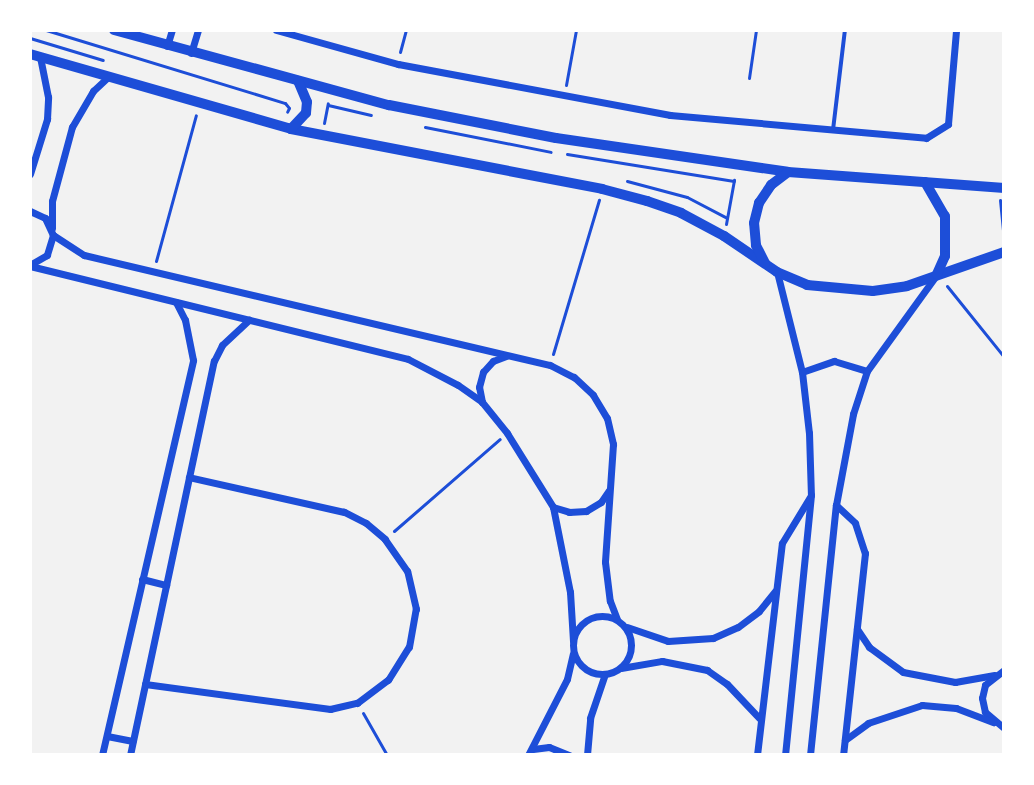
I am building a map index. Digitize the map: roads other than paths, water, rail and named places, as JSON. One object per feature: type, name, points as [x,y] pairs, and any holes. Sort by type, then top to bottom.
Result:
[{"type":"main road","points":[[114,30],[389,105],[556,138],[788,172],[1002,188]]},
{"type":"main road","points":[[35,56],[291,129],[602,189],[681,213],[724,236],[777,272],[807,285],[873,291],[907,286],[1004,252]]},
{"type":"main road","points":[[291,129],[306,113],[307,102],[298,81]]},
{"type":"main road","points":[[765,264],[756,245],[754,223],[765,194],[788,172]]},
{"type":"main road","points":[[925,182],[945,216],[948,236],[937,274]]},
{"type":"street","points":[[167,46],[172,30]]},
{"type":"street","points":[[191,53],[198,30]]},
{"type":"street","points":[[276,30],[398,64],[670,115],[926,138],[948,124],[956,30]]},
{"type":"street","points":[[30,174],[47,119],[48,97],[35,56]]},
{"type":"street","points":[[30,265],[47,255],[52,232],[52,201],[72,127],[93,91],[107,78]]},
{"type":"street","points":[[30,211],[45,218],[52,232],[84,255],[550,365],[583,386],[607,418],[613,444],[606,582],[617,619],[625,626],[668,641],[713,638],[738,627],[759,611],[776,590]]},
{"type":"street","points":[[30,265],[408,359],[446,378],[482,402],[507,433],[553,507],[570,592],[574,652],[567,679],[531,752]]},
{"type":"street","points":[[777,272],[802,372],[809,433],[811,495],[785,755]]},
{"type":"street","points":[[810,755],[842,459],[867,371],[937,274]]},
{"type":"street","points":[[102,755],[193,360],[190,340],[176,302]]},
{"type":"street","points":[[130,755],[214,361],[222,345],[249,320]]},
{"type":"street","points":[[482,402],[479,387],[483,372],[493,361],[508,355]]},
{"type":"street","points":[[802,372],[834,361],[867,371]]},
{"type":"street","points":[[145,684],[303,708],[330,709],[357,703],[388,680],[409,647],[416,609],[407,571],[385,539],[344,512],[189,477]]},
{"type":"street","points":[[553,507],[569,512],[586,511],[601,502],[610,488]]},
{"type":"street","points":[[757,755],[782,543],[811,495]]},
{"type":"street","points":[[836,505],[855,523],[865,553],[843,755]]},
{"type":"street","points":[[142,579],[166,585]]},
{"type":"street","points":[[573,641],[576,630],[594,616],[617,619]]},
{"type":"street","points":[[615,671],[624,664],[631,645],[625,626]]},
{"type":"street","points":[[857,629],[869,647],[903,672],[955,682],[994,675],[1004,670]]},
{"type":"street","points":[[574,652],[585,669],[605,674],[631,665],[662,661],[707,670],[727,684],[759,718]]},
{"type":"street","points":[[587,755],[590,718],[605,674]]},
{"type":"street","points":[[993,722],[985,712],[982,698],[985,685],[994,675]]},
{"type":"street","points":[[845,740],[881,717],[922,705],[956,708],[1004,728]]},
{"type":"street","points":[[107,736],[133,741]]},
{"type":"street","points":[[531,752],[549,747],[569,755]]},
{"type":"lane","points":[[833,130],[845,30]]}]
